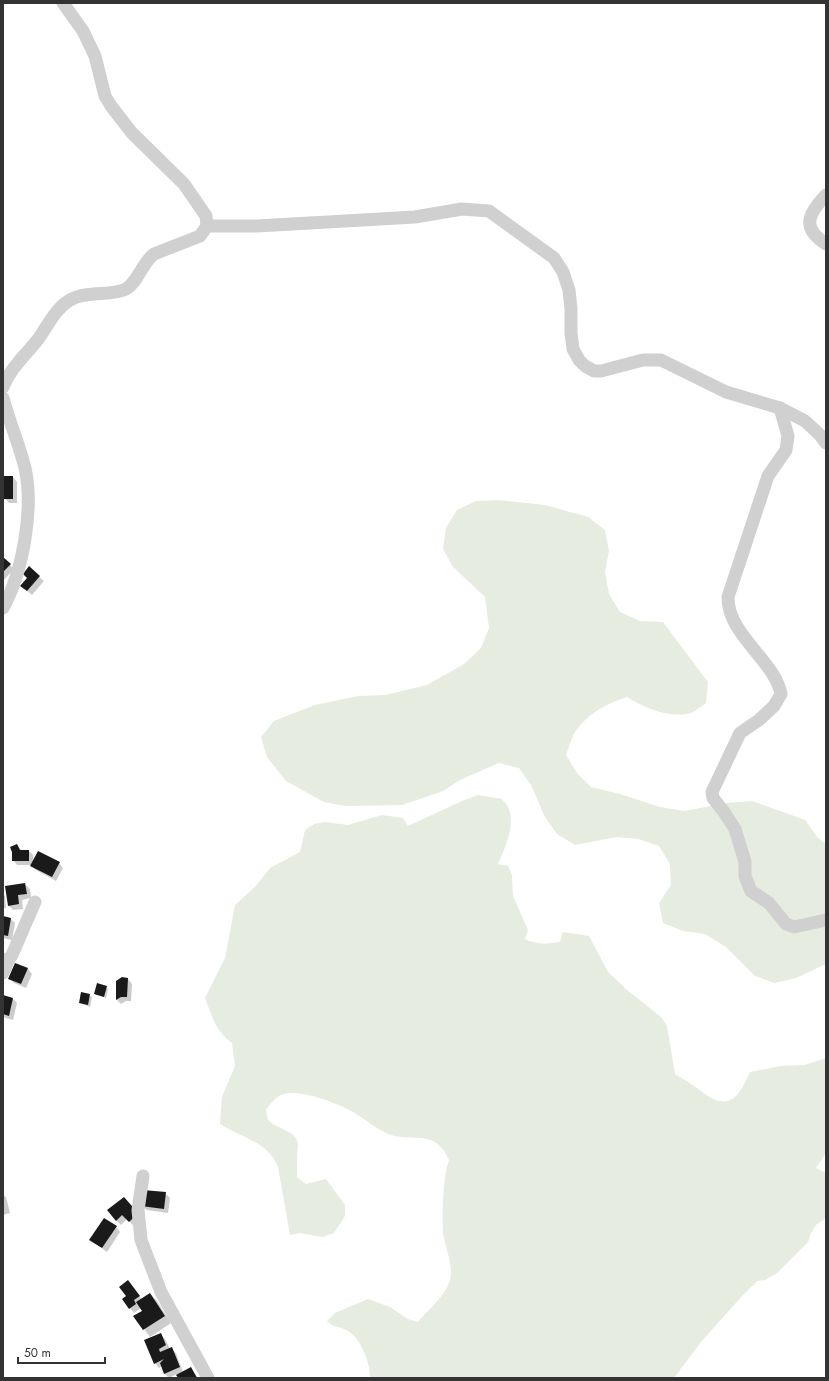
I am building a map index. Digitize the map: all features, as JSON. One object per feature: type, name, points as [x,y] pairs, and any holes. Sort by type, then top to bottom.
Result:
[{"type":"street","points":[[3,387],[19,359],[33,345],[49,322],[66,302],[80,296],[126,289],[134,281],[148,258],[154,254],[200,236],[207,226],[206,216],[184,184],[132,133],[111,106],[105,96],[95,56],[83,31],[63,3]]},
{"type":"street","points":[[826,195],[815,207],[809,224],[811,231],[826,244]]},
{"type":"street","points":[[207,226],[257,226],[415,217],[462,209],[489,211],[554,258],[563,272],[569,290],[572,309],[571,333],[573,349],[579,360],[585,366],[594,371],[601,371],[643,360],[661,360],[726,392],[780,408],[805,421],[826,443]]},
{"type":"street","points":[[3,398],[25,470],[28,503],[25,534],[20,561],[3,608]]},
{"type":"street","points":[[780,408],[788,436],[786,450],[768,476],[728,597],[727,607],[731,617],[750,646],[778,682],[781,694],[774,706],[759,720],[740,732],[714,787],[713,798],[735,829],[745,862],[745,876],[752,891],[769,903],[786,924],[794,927],[826,920]]},
{"type":"street","points":[[3,974],[6,959],[35,902]]},
{"type":"street","points":[[143,1176],[138,1210],[141,1240],[161,1292],[208,1378]]},
{"type":"shaded area","points":[[498,500],[545,505],[588,517],[605,530],[609,551],[605,572],[609,594],[620,612],[640,621],[663,622],[708,682],[706,703],[697,710],[687,714],[679,715],[663,713],[641,705],[627,697],[605,706],[592,714],[575,732],[566,755],[577,773],[591,787],[620,794],[660,807],[684,811],[727,803],[752,801],[805,820],[818,838],[826,844],[826,964],[796,978],[775,983],[755,976],[726,947],[705,934],[683,931],[663,923],[659,903],[671,885],[670,864],[659,846],[638,839],[617,837],[575,845],[557,834],[545,817],[531,785],[519,768],[499,763],[460,780],[443,791],[402,805],[345,806],[324,802],[286,781],[267,757],[261,737],[274,721],[315,705],[358,696],[385,695],[427,685],[464,664],[481,648],[489,628],[485,597],[453,567],[443,549],[446,528],[457,510],[476,501]]},
{"type":"shaded area","points":[[478,795],[502,799],[509,809],[511,816],[510,830],[498,864],[508,866],[512,875],[513,896],[528,930],[525,939],[546,944],[560,942],[563,932],[589,936],[608,972],[627,990],[661,1017],[667,1026],[675,1074],[709,1097],[715,1100],[726,1101],[732,1099],[738,1094],[750,1072],[781,1066],[805,1065],[826,1058],[826,1153],[816,1168],[826,1173],[826,1218],[817,1224],[811,1233],[808,1242],[777,1273],[765,1280],[757,1281],[743,1295],[701,1342],[674,1378],[370,1378],[367,1358],[356,1338],[346,1330],[327,1321],[335,1313],[368,1299],[390,1307],[408,1319],[418,1322],[445,1291],[451,1274],[450,1261],[443,1231],[444,1185],[449,1160],[443,1150],[436,1143],[420,1138],[393,1136],[378,1129],[354,1113],[334,1103],[299,1094],[289,1093],[281,1095],[272,1102],[266,1110],[268,1120],[292,1134],[297,1140],[297,1177],[306,1184],[326,1179],[345,1205],[345,1216],[334,1233],[322,1237],[300,1233],[290,1235],[278,1167],[274,1159],[261,1146],[220,1124],[222,1097],[235,1066],[232,1043],[218,1029],[205,998],[225,958],[235,905],[256,886],[270,868],[300,852],[305,830],[314,824],[325,822],[348,825],[382,815],[403,818],[408,826]]},
{"type":"building","points":[[3,476],[13,476],[13,499],[4,499]]},
{"type":"building","points":[[3,557],[11,564],[3,572]]},
{"type":"building","points":[[29,566],[40,576],[27,591],[20,586],[27,578],[23,574]]},
{"type":"building","points":[[17,844],[20,850],[29,850],[29,861],[12,861],[12,852],[10,847]]},
{"type":"building","points":[[38,851],[60,862],[52,877],[30,866]]},
{"type":"building","points":[[25,883],[27,894],[18,895],[19,904],[8,906],[5,886]]},
{"type":"building","points":[[3,916],[11,918],[8,936],[3,935]]},
{"type":"building","points":[[15,963],[28,968],[21,984],[8,979]]},
{"type":"building","points":[[122,977],[128,978],[127,997],[121,997],[116,1000],[116,981]]},
{"type":"building","points":[[97,983],[107,986],[104,997],[94,994]]},
{"type":"building","points":[[81,992],[90,994],[88,1005],[79,1003]]},
{"type":"building","points":[[3,995],[13,998],[9,1016],[3,1014]]},
{"type":"building","points":[[143,1190],[166,1192],[164,1209],[141,1206]]},
{"type":"building","points":[[124,1197],[138,1213],[129,1222],[122,1215],[116,1221],[107,1210]]},
{"type":"building","points":[[104,1218],[117,1226],[102,1248],[89,1240]]},
{"type":"building","points":[[128,1280],[140,1296],[134,1300],[136,1304],[129,1309],[122,1299],[126,1296],[119,1287]]},
{"type":"building","points":[[150,1293],[165,1316],[143,1330],[133,1316],[142,1311],[136,1302]]},
{"type":"building","points":[[161,1333],[166,1345],[159,1349],[160,1352],[172,1347],[180,1367],[164,1374],[160,1363],[164,1359],[154,1364],[144,1340]]},
{"type":"building","points":[[191,1367],[197,1378],[178,1378],[176,1375]]}]
